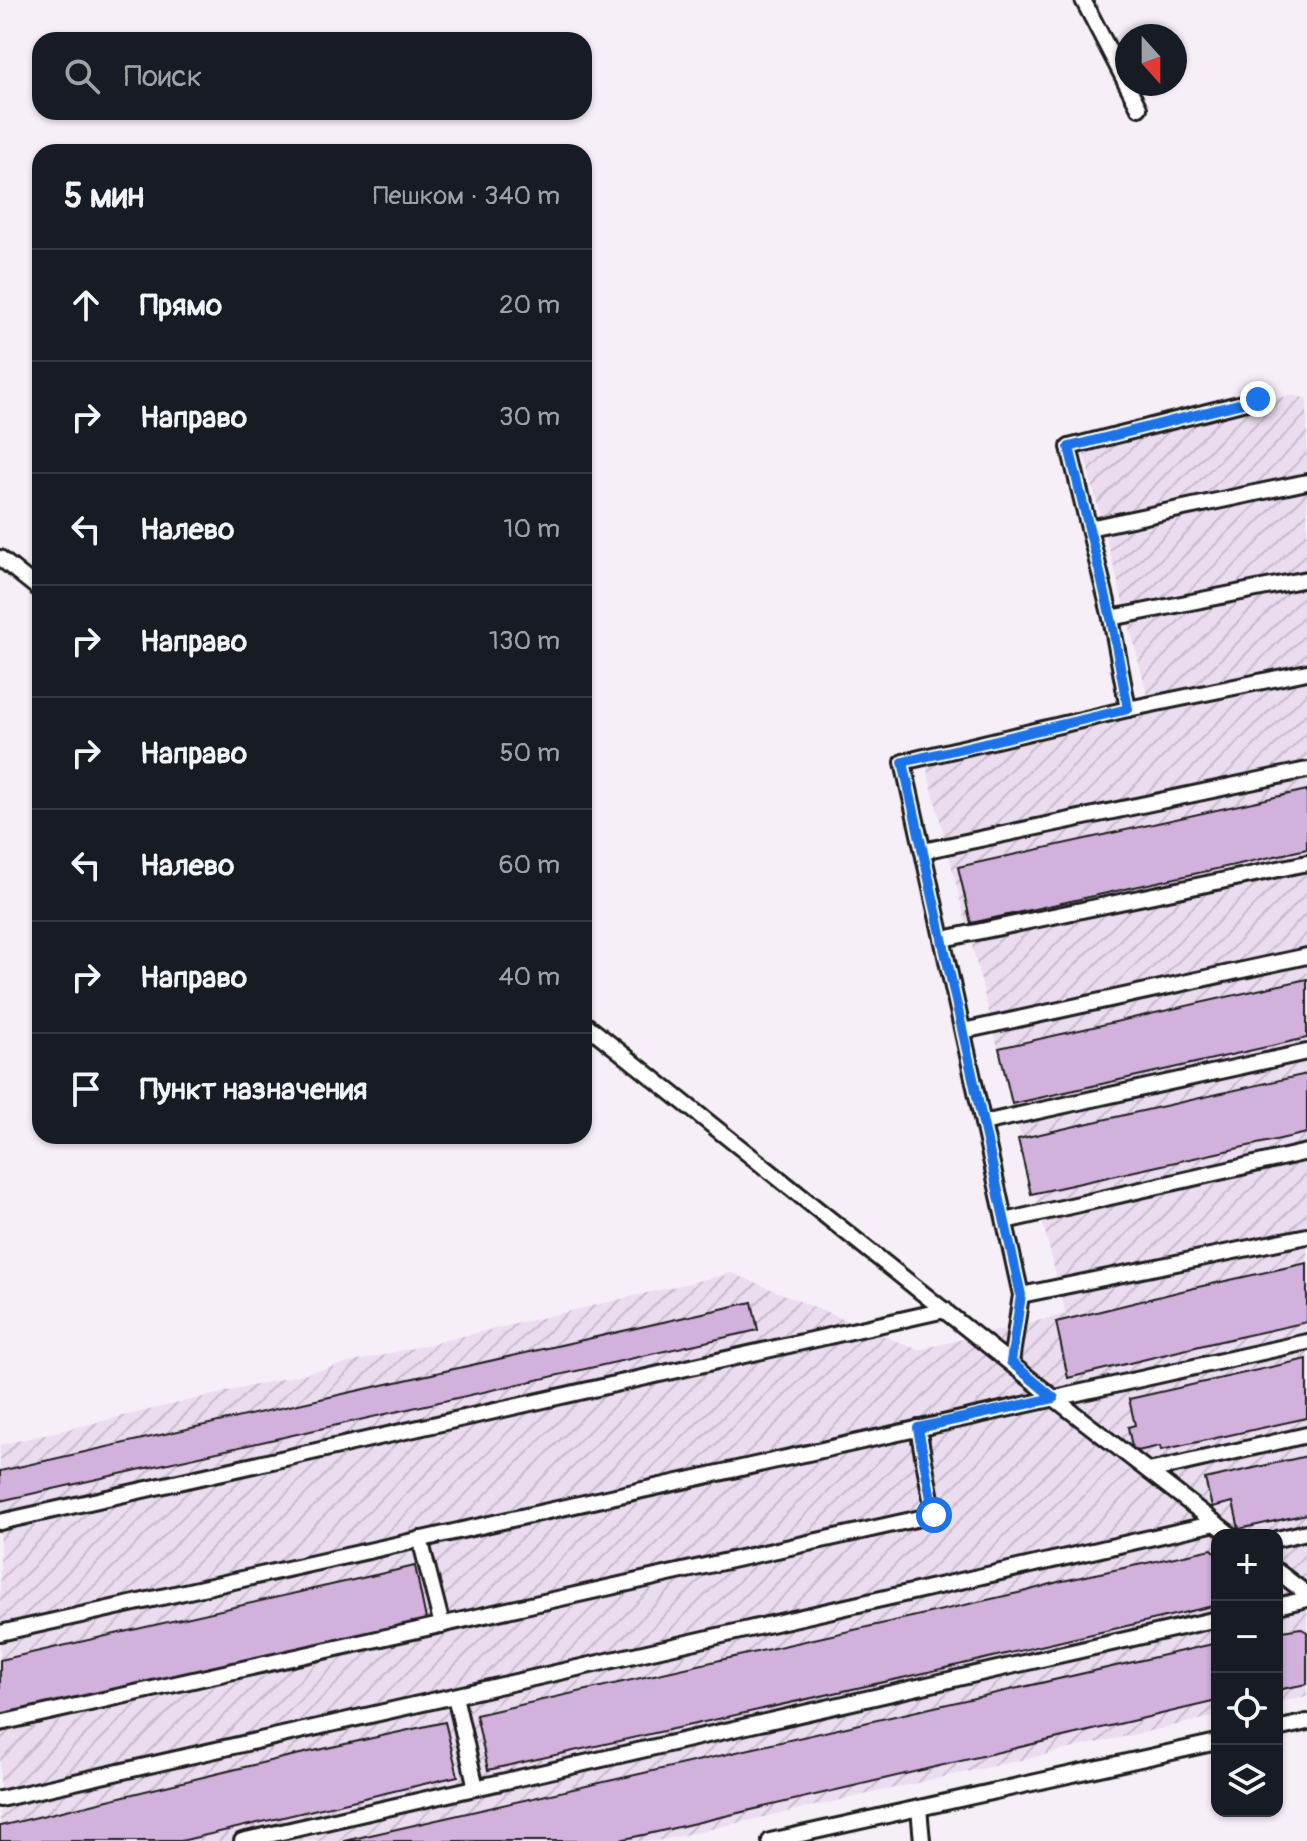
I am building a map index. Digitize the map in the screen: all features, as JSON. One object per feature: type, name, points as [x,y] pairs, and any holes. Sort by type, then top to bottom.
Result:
[{"type":"lane","points":[[1083,0],[1139,108]]},
{"type":"lane","points":[[1128,709],[1111,618],[1069,447],[1258,399]]},
{"type":"lane","points":[[1089,528],[1307,482]]},
{"type":"lane","points":[[0,558],[32,584]]},
{"type":"lane","points":[[1111,618],[1307,579]]},
{"type":"lane","points":[[1011,1362],[1021,1295],[903,762],[1128,709],[1307,672]]},
{"type":"lane","points":[[923,851],[1307,770]]},
{"type":"lane","points":[[943,939],[1307,863]]},
{"type":"lane","points":[[963,1031],[1307,956]]},
{"type":"lane","points":[[592,1029],[1054,1398],[1224,1529]]},
{"type":"lane","points":[[983,1123],[1307,1052]]},
{"type":"lane","points":[[1005,1221],[1307,1152]]},
{"type":"lane","points":[[1021,1295],[1307,1236]]},
{"type":"lane","points":[[0,1522],[945,1310]]},
{"type":"lane","points":[[0,1633],[1307,1342]]},
{"type":"lane","points":[[0,1723],[934,1515],[918,1428]]},
{"type":"lane","points":[[1149,1471],[1307,1435]]},
{"type":"lane","points":[[0,1799],[1216,1523]]},
{"type":"lane","points":[[1283,1538],[1307,1532]]},
{"type":"lane","points":[[420,1539],[442,1625]]},
{"type":"lane","points":[[1283,1576],[1307,1597]]},
{"type":"lane","points":[[1283,1604],[1307,1597]]},
{"type":"lane","points":[[242,1841],[1211,1620]]},
{"type":"lane","points":[[455,1696],[476,1788]]},
{"type":"lane","points":[[1283,1728],[1307,1722]]},
{"type":"lane","points":[[770,1841],[1211,1743]]},
{"type":"lane","points":[[919,1808],[922,1841]]},
{"type":"shaded area","points":[[1293,395],[1307,399],[1307,1696],[1283,1702],[1283,1529],[1211,1529],[1211,1717],[657,1841],[0,1841],[0,1445],[732,1273],[918,1350],[1066,1314],[922,750],[1151,708],[1079,435]]},
{"type":"building","points":[[1307,790],[1307,849],[971,923],[958,867]]},
{"type":"building","points":[[1307,979],[1307,1038],[1012,1104],[999,1048]]},
{"type":"building","points":[[1307,1074],[1307,1133],[1031,1194],[1018,1139]]},
{"type":"building","points":[[1307,1263],[1307,1322],[1068,1378],[1056,1322]]},
{"type":"building","points":[[752,1302],[758,1330],[0,1501],[0,1471]]},
{"type":"building","points":[[1307,1359],[1307,1418],[1161,1450],[1160,1446],[1133,1452],[1128,1427],[1135,1425],[1129,1399]]},
{"type":"building","points":[[1307,1456],[1307,1514],[1239,1529],[1233,1502],[1212,1507],[1205,1479]]},
{"type":"building","points":[[1211,1549],[1211,1606],[488,1770],[476,1715]]},
{"type":"building","points":[[415,1566],[427,1624],[0,1719],[0,1660]]},
{"type":"building","points":[[1300,1628],[1307,1632],[1307,1684],[1283,1689],[1283,1631]]},
{"type":"building","points":[[1211,1644],[1211,1702],[657,1832],[615,1841],[344,1841]]},
{"type":"building","points":[[445,1722],[458,1776],[181,1841],[0,1841],[0,1826]]},
{"type":"route","points":[[934,1515],[918,1428],[1054,1398],[1011,1362],[1021,1295],[903,762],[1128,709],[1111,618],[1069,447],[1258,399]]}]
